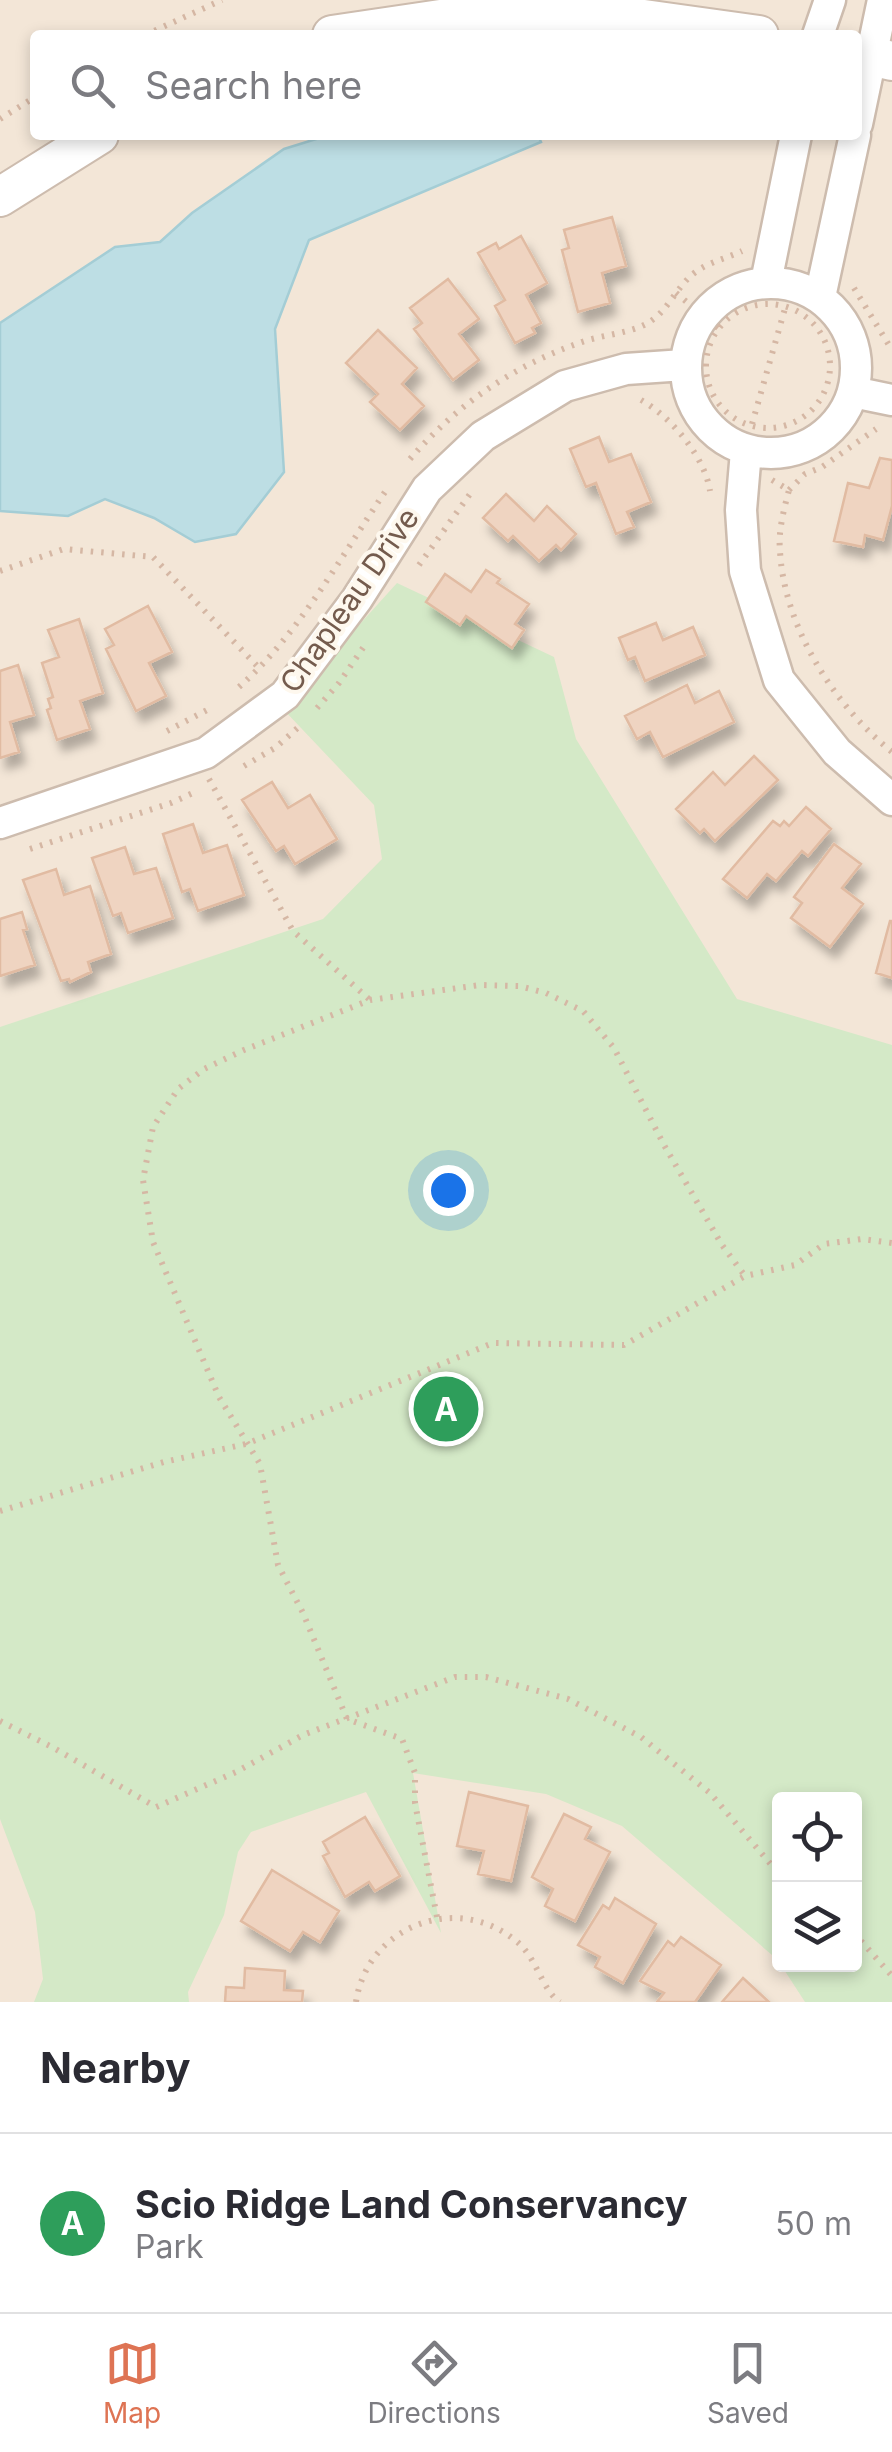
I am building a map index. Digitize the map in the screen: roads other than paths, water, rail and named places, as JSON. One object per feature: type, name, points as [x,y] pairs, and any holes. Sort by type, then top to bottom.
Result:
[{"type":"street","points":[[820,30],[830,0]]},
{"type":"street","points":[[862,103],[884,0]]},
{"type":"street","points":[[366,30],[468,15],[593,12],[723,30]]},
{"type":"street","points":[[0,197],[91,140]]},
{"type":"street","points":[[766,282],[795,140]]},
{"type":"street","points":[[820,298],[853,140]]},
{"type":"street","points":[[766,282],[794,285],[820,298],[844,323],[875,396],[799,450],[773,454],[747,451],[720,438],[700,418],[688,393],[684,365],[696,324],[711,322],[726,294],[766,282]]},
{"type":"street","name":"Chapleau Drive","points":[[0,823],[206,754],[285,695],[357,599],[428,489],[484,436],[565,386],[626,370],[684,365]]},
{"type":"street","points":[[747,451],[741,510],[745,571],[779,680],[838,752],[892,800]]},
{"type":"water","points":[[313,140],[541,142],[309,240],[275,329],[284,472],[236,534],[195,542],[154,518],[105,499],[68,516],[0,511],[0,323],[115,247],[160,242],[192,213],[284,149]]},
{"type":"place","name":"Scio Ridge Land Conservancy","points":[[446,1409]]}]
